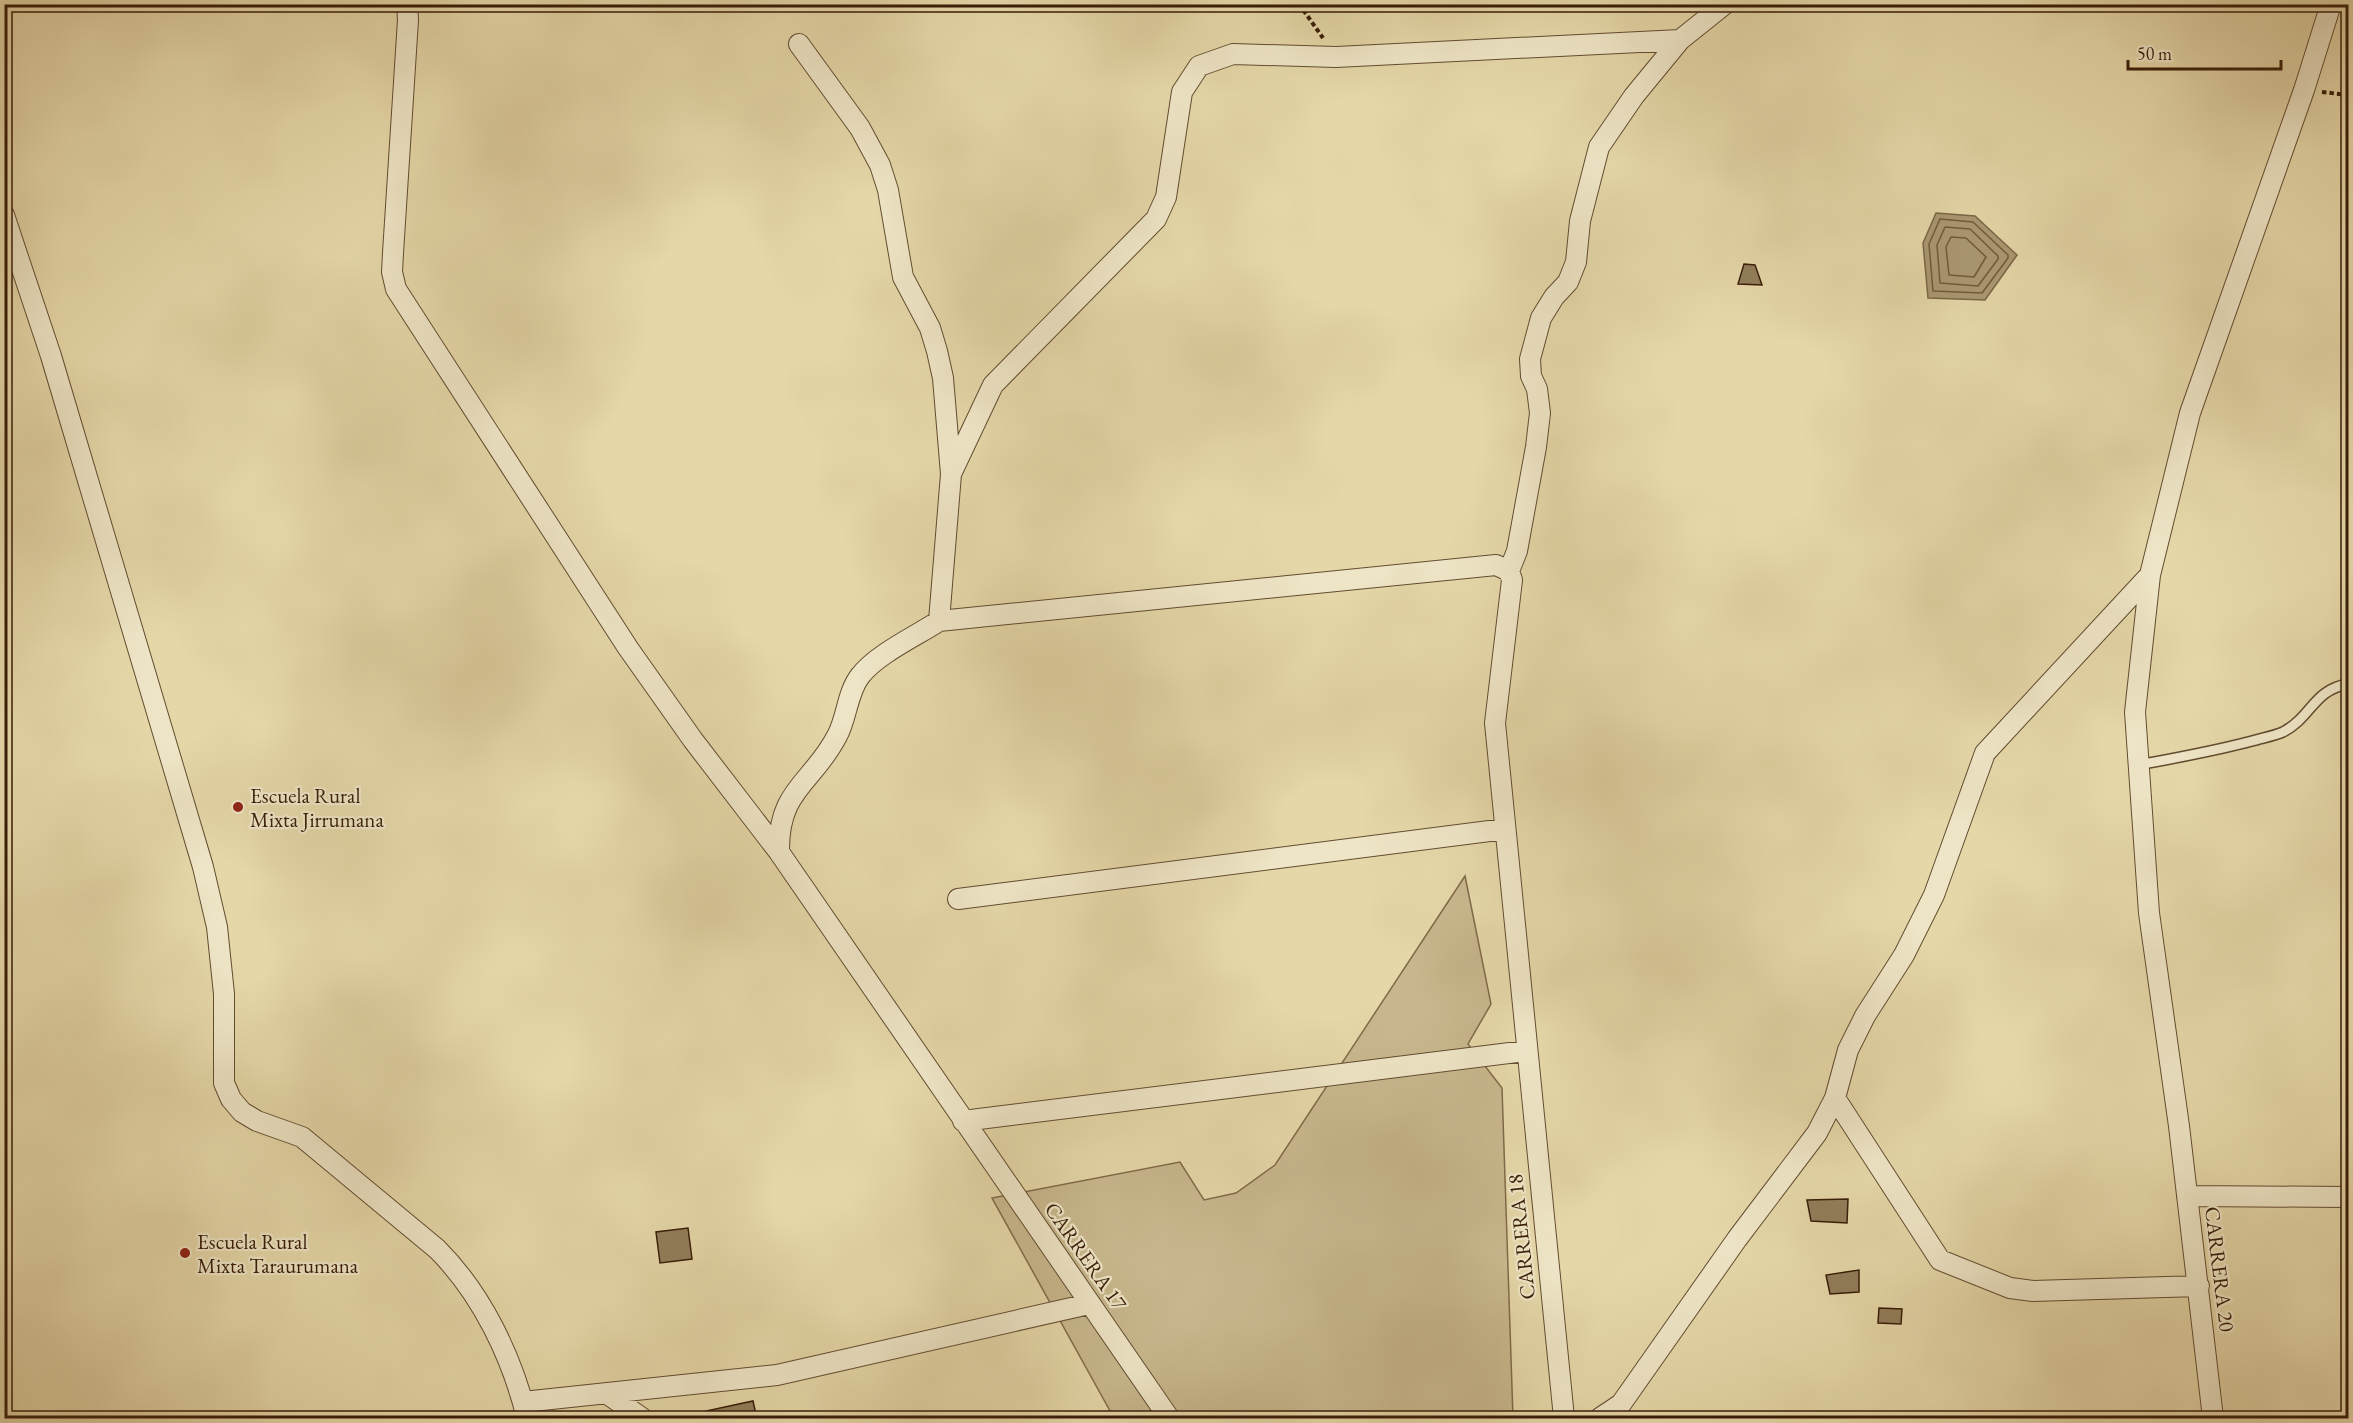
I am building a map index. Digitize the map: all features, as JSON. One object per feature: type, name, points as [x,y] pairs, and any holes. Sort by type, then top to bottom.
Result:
[{"type":"street","name":"CARRERA 17","points":[[407,4],[408,20],[392,272],[396,289],[628,648],[693,740],[779,852],[1169,1419]]},
{"type":"street","name":"CARRERA 18","points":[[1564,1419],[1495,723],[1512,580],[1509,571],[1517,551],[1540,413],[1538,389],[1531,376],[1530,359],[1541,318],[1554,297],[1568,282],[1576,262],[1580,221],[1599,147],[1634,96],[1680,39],[1725,4]]},
{"type":"street","name":"CARRERA 20","points":[[2213,1419],[2179,1126],[2149,913],[2135,712],[2150,575],[2190,413],[2304,90],[2331,4]]},
{"type":"street","points":[[951,474],[993,385],[1156,219],[1166,197],[1182,92],[1199,66],[1233,54],[1336,57],[1680,39]]},
{"type":"street","points":[[799,44],[860,128],[880,165],[888,190],[903,277],[930,328],[937,351],[942,378],[951,474],[939,621]]},
{"type":"street","points":[[4,215],[51,356],[203,867],[217,927],[224,994],[224,1083],[231,1098],[242,1112],[257,1121],[302,1137],[454,1266],[472,1289],[500,1342],[525,1410],[606,1393],[777,1375],[1089,1305]]},
{"type":"street","points":[[779,852],[779,836],[784,810],[791,797],[836,739],[843,725],[853,690],[861,675],[877,661],[939,621],[1497,565],[1509,571]]},
{"type":"street","points":[[1600,1419],[1622,1404],[1737,1239],[1817,1132],[1835,1098],[1848,1050],[1865,1016],[1904,955],[1934,895],[1985,753],[2150,575]]},
{"type":"street","points":[[958,899],[1505,829]]},
{"type":"street","points":[[963,1121],[1526,1051]]},
{"type":"street","points":[[1835,1098],[1940,1260],[2010,1288],[2033,1291],[2199,1286]]},
{"type":"street","points":[[2187,1196],[2349,1197]]},
{"type":"street","points":[[606,1393],[642,1419]]},
{"type":"lane","points":[[2138,765],[2231,747],[2282,733],[2301,720],[2315,701],[2334,686],[2349,684]]},
{"type":"path","points":[[1299,4],[1336,57]]},
{"type":"path","points":[[2304,90],[2349,95]]},
{"type":"shaded area","points":[[1465,876],[1491,1004],[1468,1044],[1502,1088],[1513,1418],[1114,1418],[992,1198],[1180,1162],[1204,1200],[1236,1193],[1275,1165]]},
{"type":"water","points":[[1936,213],[1975,216],[2017,255],[1985,300],[1928,298],[1923,243]]},
{"type":"building","points":[[1744,264],[1755,265],[1762,285],[1738,284]]},
{"type":"building","points":[[1848,1199],[1847,1223],[1811,1221],[1807,1200]]},
{"type":"building","points":[[688,1228],[692,1259],[660,1263],[656,1232]]},
{"type":"building","points":[[1859,1270],[1859,1292],[1830,1294],[1826,1275]]},
{"type":"building","points":[[1879,1308],[1902,1309],[1901,1324],[1878,1323]]},
{"type":"building","points":[[753,1401],[757,1419],[707,1419],[706,1411]]},
{"type":"place","name":"Escuela Rural Mixta Jirrumana","points":[[238,807]]},
{"type":"place","name":"Escuela Rural Mixta Taraurumana","points":[[185,1253]]}]
